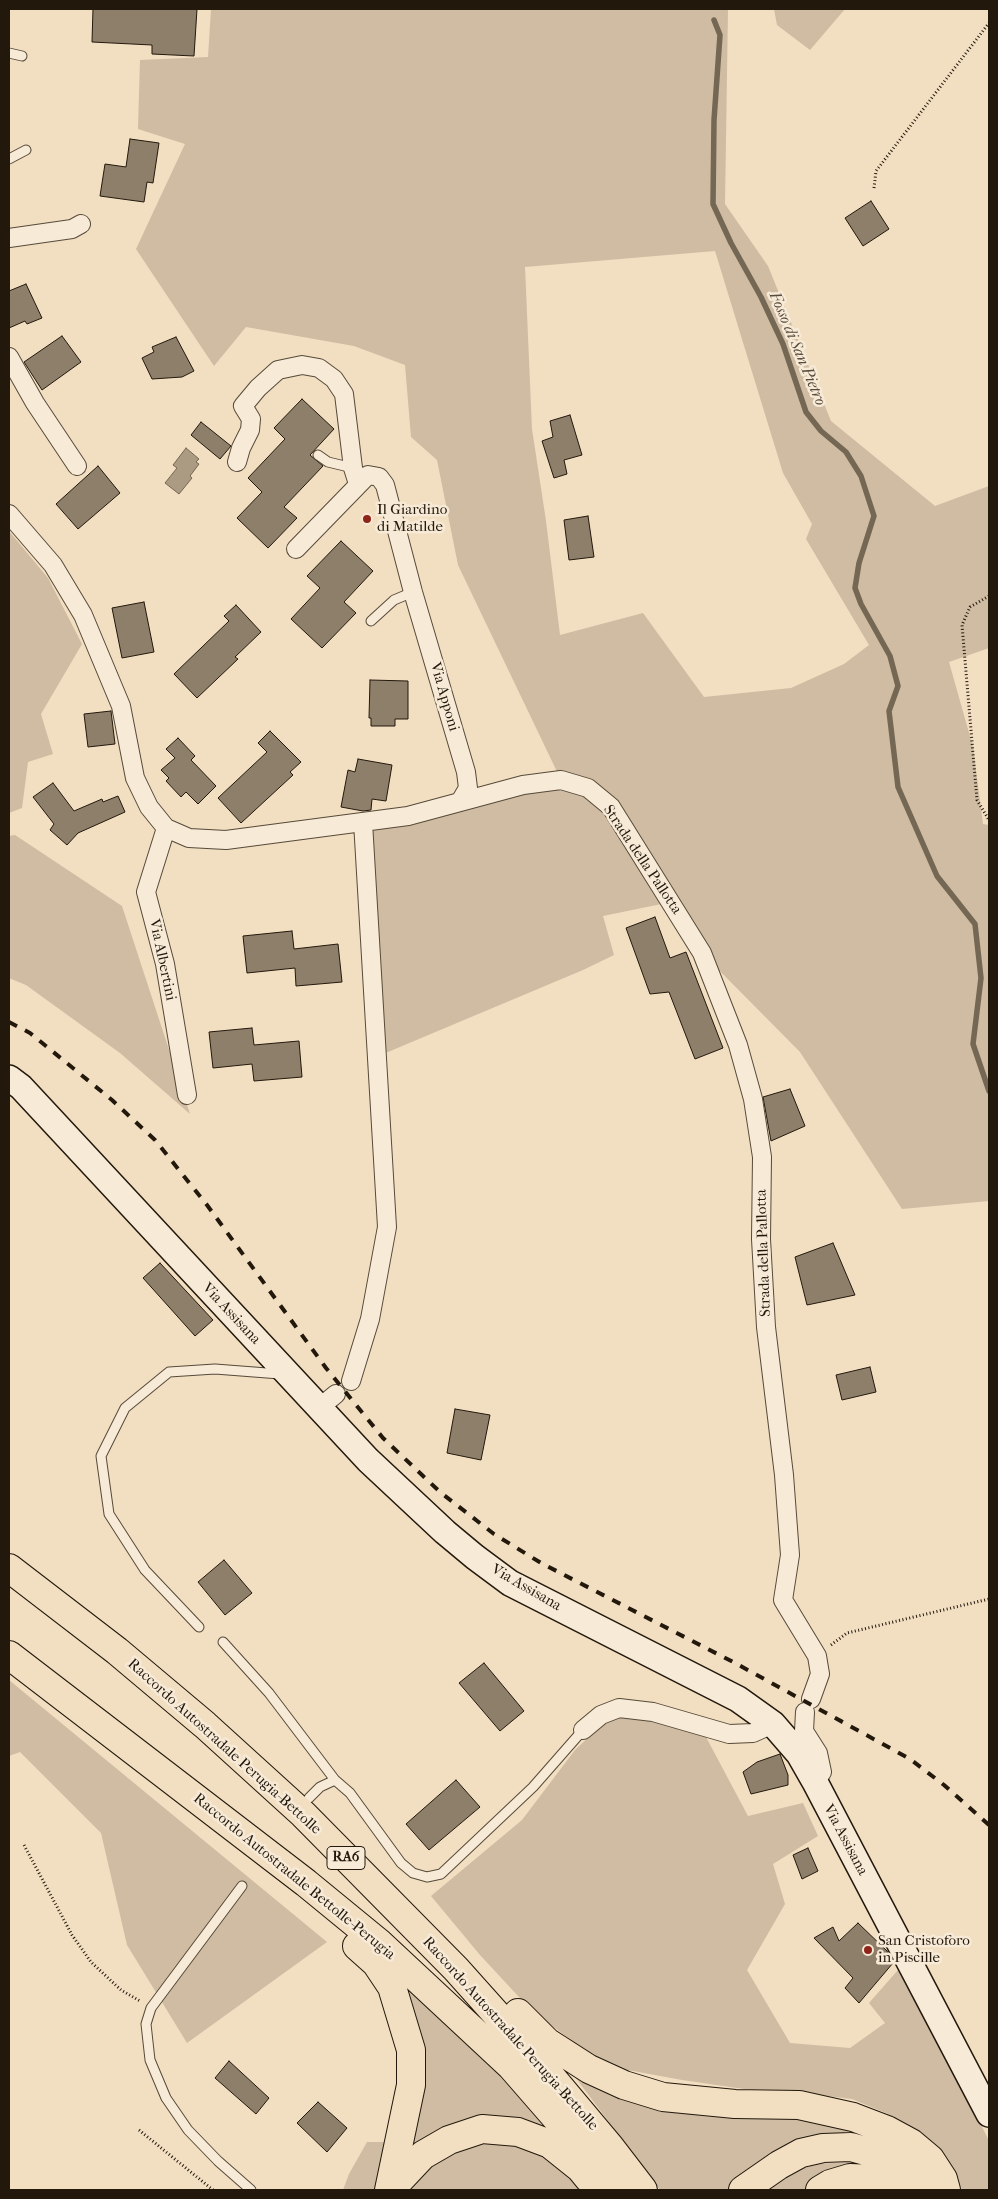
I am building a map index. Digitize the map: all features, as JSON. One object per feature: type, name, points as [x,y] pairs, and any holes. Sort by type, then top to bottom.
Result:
[{"type":"highway","name":"Raccordo Autostradale Perugia-Bettolle","points":[[9,1568],[117,1651],[204,1725],[306,1806],[456,1969],[580,2111],[643,2190]]},
{"type":"highway","name":"Raccordo Autostradale Bettolle-Perugia","points":[[9,1655],[306,1883],[378,1942],[511,2066],[585,2151],[615,2190]]},
{"type":"highway","points":[[72,1704],[120,1755],[297,1893],[376,1962],[392,1987],[411,2050],[411,2085],[389,2190]]},
{"type":"highway","points":[[306,1806],[376,1872],[547,2042],[589,2069],[624,2085],[663,2097],[735,2104],[799,2105],[853,2116],[887,2130],[911,2143],[930,2159],[943,2179],[946,2190]]},
{"type":"highway","points":[[389,2190],[423,2155],[449,2140],[482,2129],[518,2132],[550,2144],[580,2168],[599,2190]]},
{"type":"highway","points":[[743,2190],[779,2165],[801,2153],[823,2148],[851,2147],[880,2155],[904,2167],[929,2190]]},
{"type":"highway","points":[[820,2190],[830,2184],[850,2178],[873,2178],[911,2190]]},
{"type":"main road","name":"Via Assisana","points":[[9,1078],[21,1087],[288,1375],[327,1401],[368,1460],[475,1558],[510,1583],[738,1699],[773,1724],[799,1754],[815,1782],[989,2114]]},
{"type":"street","points":[[9,238],[72,229],[81,224]]},
{"type":"street","points":[[9,357],[36,404],[77,466]]},
{"type":"street","points":[[237,462],[241,448],[250,430],[251,419],[243,406],[278,370],[302,365],[319,368],[334,379],[344,394],[356,476]]},
{"type":"street","name":"Via Apponi","points":[[296,549],[356,476],[379,476],[385,485],[413,592],[466,772],[468,788],[461,800]]},
{"type":"street","name":"Strada della Pallotta","points":[[9,514],[53,565],[83,615],[121,706],[135,778],[149,808],[166,828],[189,838],[226,840],[408,816],[461,800],[523,785],[561,780],[588,788],[611,807],[702,953],[738,1045],[753,1099],[762,1157],[760,1239],[766,1327],[784,1475],[790,1555],[783,1600],[817,1656],[820,1674],[808,1706],[804,1731],[818,1753],[822,1772],[815,1782]]},
{"type":"street","points":[[350,1381],[370,1319],[386,1227],[363,822]]},
{"type":"street","name":"Via Albertini","points":[[166,828],[146,892],[165,964],[188,1094]]},
{"type":"street","points":[[583,1730],[601,1715],[619,1708],[653,1712],[728,1734],[753,1733],[773,1724]]},
{"type":"lane","points":[[9,53],[22,56]]},
{"type":"lane","points":[[9,159],[26,150]]},
{"type":"lane","points":[[318,455],[356,476]]},
{"type":"lane","points":[[371,621],[394,600],[413,592]]},
{"type":"lane","points":[[199,1627],[145,1570],[109,1514],[100,1456],[125,1408],[169,1372],[215,1369],[288,1375]]},
{"type":"lane","points":[[223,1642],[269,1693],[335,1780],[359,1804],[401,1863],[413,1873],[427,1877],[441,1874],[534,1787],[583,1730]]},
{"type":"lane","points":[[306,1806],[320,1787],[335,1780]]},
{"type":"lane","points":[[242,1886],[151,2008],[146,2024],[150,2060],[166,2098],[188,2130],[218,2161],[251,2190]]},
{"type":"path","points":[[874,188],[876,171],[989,23]]},
{"type":"path","points":[[989,596],[970,607],[962,625],[977,800],[989,820]]},
{"type":"path","points":[[817,1656],[847,1633],[989,1599]]},
{"type":"path","points":[[24,1845],[72,1935],[91,1962],[121,1990],[151,2008]]},
{"type":"path","points":[[139,2130],[213,2190]]},
{"type":"shaded area","points":[[211,9],[728,9],[725,204],[768,266],[831,421],[935,506],[989,486],[989,648],[949,662],[973,747],[983,824],[989,825],[989,1201],[902,1209],[800,1052],[702,953],[671,902],[603,916],[614,955],[583,970],[376,1057],[363,822],[561,780],[458,565],[437,460],[411,437],[405,365],[354,346],[246,327],[214,366],[136,249],[185,144],[138,129],[140,60],[208,57]],"holes":[[[715,251],[783,473],[812,524],[806,539],[869,645],[844,664],[791,688],[704,697],[643,613],[560,635],[532,429],[525,267]]]},
{"type":"shaded area","points":[[774,9],[845,9],[810,50],[777,25]]},
{"type":"shaded area","points":[[186,448],[199,459],[196,462],[199,464],[190,476],[192,478],[179,494],[165,483],[177,468],[173,465]]},
{"type":"shaded area","points":[[9,531],[48,578],[82,644],[41,714],[53,754],[28,762],[22,808],[9,813]]},
{"type":"shaded area","points":[[15,835],[122,906],[190,1114],[120,1053],[26,985],[9,978],[9,836]]},
{"type":"shaded area","points":[[9,1680],[327,1942],[187,2043],[127,1945],[101,1833],[20,1752],[9,1756]]},
{"type":"shaded area","points":[[609,1718],[645,1718],[706,1737],[748,1816],[803,1803],[818,1836],[773,1864],[785,1904],[747,1970],[790,2043],[850,2048],[885,2023],[869,2003],[898,1970],[945,2051],[989,2141],[989,2190],[962,2190],[956,2174],[929,2139],[888,2114],[852,2099],[778,2090],[744,2089],[606,2066],[532,2011],[480,1955],[431,1896],[522,1820],[575,1750]]},
{"type":"shaded area","points":[[398,1976],[524,2098],[548,2127],[522,2125],[510,2137],[556,2156],[587,2190],[343,2190],[349,2174],[367,2142],[408,2142]]},
{"type":"shaded area","points":[[569,2069],[851,2122],[875,2133],[759,2163],[729,2190],[660,2190]]},
{"type":"shaded area","points":[[881,2163],[809,2190],[761,2190],[774,2180],[815,2164]]},
{"type":"building","points":[[93,9],[197,9],[194,56],[152,54],[152,45],[92,42]]},
{"type":"building","points":[[130,139],[159,143],[153,183],[147,182],[144,202],[100,196],[105,164],[126,167]]},
{"type":"building","points":[[871,201],[889,229],[863,246],[845,218]]},
{"type":"building","points":[[26,284],[42,318],[27,324],[25,321],[9,328],[9,291]]},
{"type":"building","points":[[62,336],[81,362],[42,390],[24,362]]},
{"type":"building","points":[[176,337],[194,371],[182,377],[152,379],[142,358],[154,352],[152,347]]},
{"type":"building","points":[[302,399],[334,429],[310,455],[323,466],[284,507],[297,518],[268,548],[237,518],[262,492],[248,478],[285,439],[274,428]]},
{"type":"building","points":[[570,415],[582,455],[564,460],[567,474],[554,478],[542,441],[553,437],[550,421]]},
{"type":"building","points":[[201,422],[231,446],[220,459],[191,435]]},
{"type":"building","points":[[98,466],[120,493],[78,529],[56,504]]},
{"type":"building","points":[[588,516],[594,557],[569,560],[564,520]]},
{"type":"building","points":[[341,541],[373,571],[344,602],[356,613],[322,648],[291,619],[320,588],[307,576]]},
{"type":"building","points":[[144,602],[154,652],[122,658],[112,608]]},
{"type":"building","points":[[236,605],[261,632],[235,657],[238,659],[197,698],[174,674],[229,621],[224,616]]},
{"type":"building","points":[[370,680],[408,681],[408,719],[395,719],[395,726],[371,726],[371,718],[369,718]]},
{"type":"building","points":[[111,711],[115,744],[88,747],[84,714]]},
{"type":"building","points":[[270,731],[301,762],[290,772],[293,775],[241,823],[218,798],[267,752],[258,743]]},
{"type":"building","points":[[178,738],[195,756],[191,760],[216,786],[198,804],[186,792],[181,797],[166,781],[169,778],[161,770],[175,758],[166,749]]},
{"type":"building","points":[[358,759],[392,765],[386,801],[372,799],[371,810],[363,811],[341,807],[348,770],[355,772]]},
{"type":"building","points":[[53,783],[74,811],[102,799],[103,802],[118,796],[125,812],[78,833],[67,845],[50,830],[54,824],[33,797]]},
{"type":"building","points":[[655,917],[670,958],[686,952],[723,1048],[695,1059],[669,992],[650,994],[626,928]]},
{"type":"building","points":[[292,931],[294,949],[338,944],[342,982],[296,986],[295,968],[247,973],[243,936]]},
{"type":"building","points":[[252,1028],[254,1045],[299,1041],[302,1077],[254,1081],[252,1064],[213,1068],[209,1032]]},
{"type":"building","points":[[790,1089],[805,1126],[771,1141],[763,1097]]},
{"type":"building","points":[[833,1243],[855,1295],[807,1305],[795,1257]]},
{"type":"building","points":[[160,1263],[213,1320],[195,1336],[143,1278]]},
{"type":"building","points":[[870,1367],[876,1392],[842,1400],[836,1375]]},
{"type":"building","points":[[455,1409],[490,1415],[481,1460],[447,1453]]},
{"type":"building","points":[[224,1560],[252,1593],[225,1615],[198,1582]]},
{"type":"building","points":[[484,1663],[524,1711],[500,1731],[459,1683]]},
{"type":"building","points":[[780,1754],[788,1775],[788,1785],[751,1794],[743,1772],[757,1762]]},
{"type":"building","points":[[456,1780],[480,1807],[429,1850],[406,1824]]},
{"type":"building","points":[[808,1848],[818,1871],[802,1879],[793,1855]]},
{"type":"building","points":[[858,1923],[887,1951],[893,1963],[859,2003],[845,1988],[853,1978],[814,1938],[833,1927],[839,1941]]},
{"type":"building","points":[[229,2061],[269,2098],[256,2114],[215,2078]]},
{"type":"building","points":[[318,2102],[347,2128],[327,2152],[297,2123]]},
{"type":"waterway","name":"Fosso di San Pietro","points":[[714,20],[720,35],[714,120],[713,204],[783,344],[806,412],[821,431],[846,452],[861,476],[874,516],[859,563],[855,588],[861,604],[890,656],[898,686],[889,711],[898,787],[937,876],[975,924],[981,978],[973,1044],[989,1091]]},
{"type":"railway","points":[[9,1022],[30,1033],[112,1100],[155,1140],[207,1205],[326,1368],[383,1438],[440,1492],[494,1534],[541,1563],[735,1663],[910,1759],[944,1785],[989,1825]]},
{"type":"place","name":"Il Giardino di Matilde","points":[[367,519]]},
{"type":"place","name":"San Cristoforo in Piscille","points":[[868,1950]]}]
